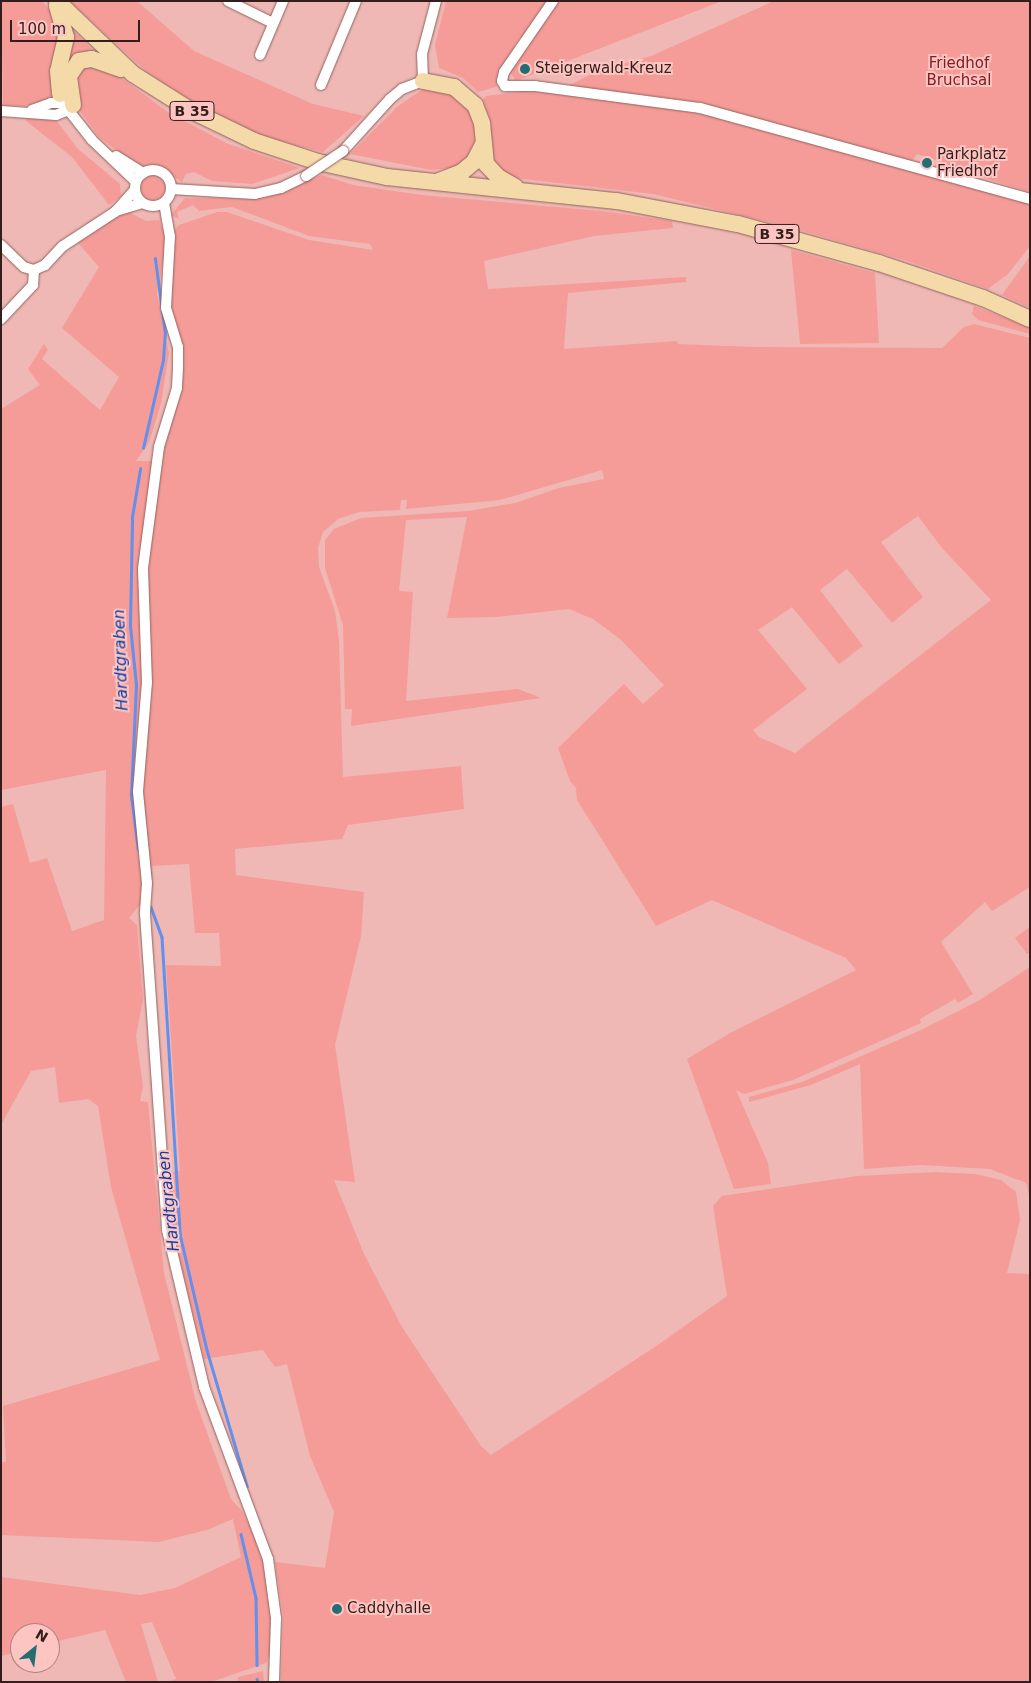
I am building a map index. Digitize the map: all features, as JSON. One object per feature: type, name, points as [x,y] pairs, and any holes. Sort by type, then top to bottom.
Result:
[{"type":"main road","name":"B 35","points":[[56,1],[133,74]]},
{"type":"main road","points":[[56,1],[66,37],[58,71],[70,109]]},
{"type":"main road","name":"B 35","points":[[70,109],[69,76],[79,61],[92,58],[133,74],[190,110],[254,141],[353,170],[436,182],[617,201],[747,226],[879,263],[984,298],[1030,319]]},
{"type":"main road","points":[[423,81],[454,87],[475,105],[482,124],[482,146],[486,164],[498,177],[519,190]]},
{"type":"main road","points":[[436,182],[462,172],[474,162],[482,146]]},
{"type":"street","points":[[228,1],[273,23]]},
{"type":"street","points":[[260,55],[283,1]]},
{"type":"street","points":[[321,85],[356,1]]},
{"type":"street","points":[[171,189],[255,194],[281,188],[306,176],[343,151],[390,99],[402,89],[423,81],[422,54],[436,1]]},
{"type":"street","points":[[553,1],[504,72],[502,81],[505,86],[535,86],[700,108],[1030,199]]},
{"type":"street","points":[[1,110],[70,109],[99,146],[135,186],[142,204]]},
{"type":"street","points":[[99,146],[143,173],[162,172],[167,177],[171,189],[164,203],[164,216],[170,236],[166,308],[178,348],[177,388],[159,447],[143,569],[147,682],[138,792],[147,883],[145,914],[167,1230],[204,1388],[268,1559],[276,1618],[274,1682]]},
{"type":"street","points":[[115,212],[143,173]]},
{"type":"street","points":[[153,207],[164,203]]},
{"type":"street","points":[[1,245],[24,266],[34,270],[45,266],[63,246],[115,212],[142,204],[153,207],[164,216]]},
{"type":"street","points":[[1,319],[33,285],[34,270]]},
{"type":"green space","points":[[1,1],[42,1],[59,21],[53,94],[45,101],[23,106],[3,105]]},
{"type":"green space","points":[[69,1],[137,1],[194,51],[313,104],[364,116],[323,152],[264,137],[195,103],[148,73]]},
{"type":"green space","points":[[446,1],[549,1],[523,38],[520,37],[514,46],[517,47],[501,67],[496,87],[478,92],[463,78],[439,68],[435,45]]},
{"type":"green space","points":[[558,1],[722,1],[516,81],[510,72]]},
{"type":"green space","name":"Friedhof Bruchsal","points":[[774,1],[1030,1],[1030,192],[948,167],[943,162],[917,154],[910,164],[1030,202],[1030,246],[1008,274],[988,289],[904,260],[785,226],[653,194],[515,178],[502,174],[491,161],[491,124],[483,100],[486,96],[524,91],[563,94],[566,87],[597,71],[651,56]]},
{"type":"green space","points":[[69,26],[99,56],[93,55],[62,89]]},
{"type":"green space","points":[[83,64],[116,74],[168,112],[226,143],[300,168],[252,184],[212,181],[194,172],[186,174],[182,182],[156,165],[136,166],[99,137],[77,107],[73,80]]},
{"type":"green space","points":[[423,89],[456,96],[470,110],[476,126],[474,146],[471,157],[460,167],[431,170],[350,154],[398,106]]},
{"type":"green space","points":[[27,116],[57,121],[77,148],[120,184],[121,196],[109,205],[72,157],[26,121]]},
{"type":"green space","points":[[322,175],[353,185],[422,195],[602,211],[672,221],[673,228],[594,236],[484,261],[488,289],[686,277],[686,282],[568,293],[564,349],[677,341],[678,344],[753,347],[942,348],[964,327],[974,324],[1030,338],[1030,887],[992,911],[985,902],[941,942],[973,994],[958,1003],[955,999],[920,1019],[921,1023],[793,1080],[744,1094],[736,1090],[768,1163],[771,1184],[734,1189],[687,1059],[730,1033],[856,970],[846,958],[712,900],[656,926],[577,800],[576,788],[570,781],[558,748],[624,684],[643,704],[664,685],[620,639],[593,619],[569,609],[497,617],[447,618],[467,517],[406,520],[399,591],[413,592],[406,701],[518,689],[541,698],[351,726],[352,709],[345,709],[343,625],[325,568],[325,540],[334,529],[361,518],[468,511],[515,503],[559,488],[604,479],[602,470],[500,500],[406,509],[407,500],[401,500],[400,510],[359,512],[338,519],[323,532],[318,548],[319,567],[335,611],[339,640],[343,777],[461,766],[464,809],[348,825],[342,839],[235,849],[236,875],[364,892],[361,936],[335,1045],[355,1182],[334,1180],[364,1254],[402,1327],[481,1446],[491,1455],[662,1342],[727,1296],[713,1206],[722,1196],[857,1176],[936,1172],[975,1174],[1001,1180],[1016,1192],[1020,1220],[1007,1273],[1030,1274],[1030,1682],[281,1682],[283,1615],[275,1562],[325,1568],[334,1512],[310,1456],[287,1364],[275,1367],[263,1350],[204,1359],[172,1229],[167,1173],[180,1171],[166,965],[221,966],[219,933],[195,933],[189,864],[152,866],[153,889],[129,918],[137,925],[143,999],[136,1036],[143,1086],[140,1101],[148,1102],[164,1273],[196,1402],[231,1499],[242,1511],[264,1556],[272,1591],[270,1654],[266,1663],[211,1682],[167,1682],[176,1679],[152,1622],[141,1624],[158,1682],[126,1682],[105,1630],[60,1641],[60,1623],[10,1623],[10,1654],[1,1656],[1,1577],[140,1595],[175,1588],[241,1557],[233,1519],[207,1530],[159,1542],[1,1535],[1,1462],[6,1462],[3,1406],[160,1360],[111,1187],[98,1106],[88,1099],[59,1103],[55,1067],[31,1071],[1,1125],[1,807],[13,804],[30,863],[47,858],[72,931],[104,920],[106,770],[1,790],[1,409],[40,385],[28,369],[44,344],[48,350],[42,359],[100,410],[119,377],[62,328],[99,267],[78,243],[119,213],[129,212],[146,221],[159,220],[167,240],[157,294],[169,353],[161,404],[149,442],[136,461],[159,461],[181,394],[181,340],[170,304],[175,229],[179,225],[217,212],[227,212],[309,240],[373,250],[370,244],[309,236],[232,207],[199,211],[193,205],[177,212],[179,219],[171,215],[185,198],[258,198]],"holes":[[[918,516],[942,548],[991,600],[795,753],[759,737],[753,730],[807,689],[758,630],[792,607],[839,664],[863,646],[820,590],[847,569],[892,623],[923,597],[881,542]]]},
{"type":"green space","points":[[153,176],[161,180],[165,188],[161,196],[153,200],[145,196],[141,188],[145,180]]},
{"type":"green space","points":[[791,250],[875,273],[879,343],[800,344]]},
{"type":"green space","points":[[1030,256],[1030,308],[1002,295]]},
{"type":"green space","points":[[974,306],[1030,328],[1030,334],[978,320],[972,314]]},
{"type":"green space","points":[[1030,927],[1030,952],[1027,954],[1015,938]]},
{"type":"green space","points":[[1030,967],[1030,1199],[1026,1183],[990,1169],[920,1165],[864,1169],[860,1064],[811,1085],[749,1102],[749,1097],[802,1082],[921,1030],[978,1001]]},
{"type":"green space","points":[[263,1671],[264,1682],[238,1682],[238,1677]]},
{"type":"waterway","points":[[143,448],[163,360],[165,334],[155,259]]},
{"type":"waterway","name":"Hardtgraben","points":[[138,850],[131,795],[136,685],[130,626],[132,517],[140,469]]},
{"type":"waterway","name":"Hardtgraben","points":[[151,907],[162,937],[180,1234],[207,1350],[247,1486]]},
{"type":"waterway","name":"Hardtgraben","points":[[241,1534],[256,1598],[257,1665]]},
{"type":"place","name":"Steigerwald-Kreuz","points":[[525,69]]},
{"type":"place","name":"Parkplatz Friedhof","points":[[927,163]]},
{"type":"place","name":"Caddyhalle","points":[[337,1609]]}]
